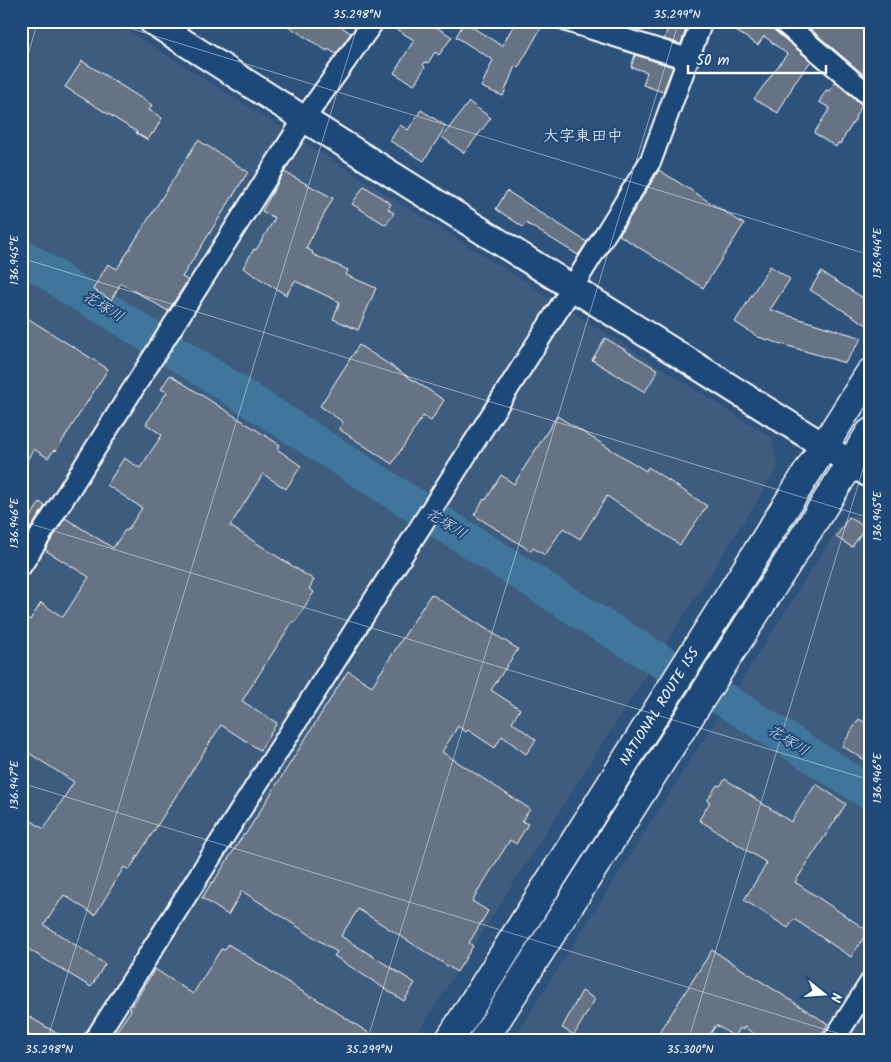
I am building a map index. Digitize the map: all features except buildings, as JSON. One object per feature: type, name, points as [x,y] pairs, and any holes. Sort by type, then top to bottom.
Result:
[{"type":"highway","name":"NATIONAL ROUTE 155","points":[[449,1041],[870,373]]},
{"type":"highway","points":[[483,1041],[860,469],[870,433]]},
{"type":"street","points":[[151,21],[860,469]]},
{"type":"street","points":[[21,566],[304,119],[374,21]]},
{"type":"street","points":[[566,21],[688,59]]},
{"type":"street","points":[[94,1041],[572,288],[651,160],[702,21]]},
{"type":"street","points":[[782,21],[870,96]]},
{"type":"street","points":[[833,1041],[870,983]]},
{"type":"shaded area","points":[[21,21],[113,21],[772,438],[778,468],[413,1041],[21,1041]]},
{"type":"shaded area","points":[[870,512],[870,1041],[512,1041],[845,517]]},
{"type":"waterway","name":"花塚川","points":[[21,255],[68,287],[113,313],[587,616],[733,705],[870,793]]},
{"type":"district","name":"大字東田中","points":[[583,136]]}]
